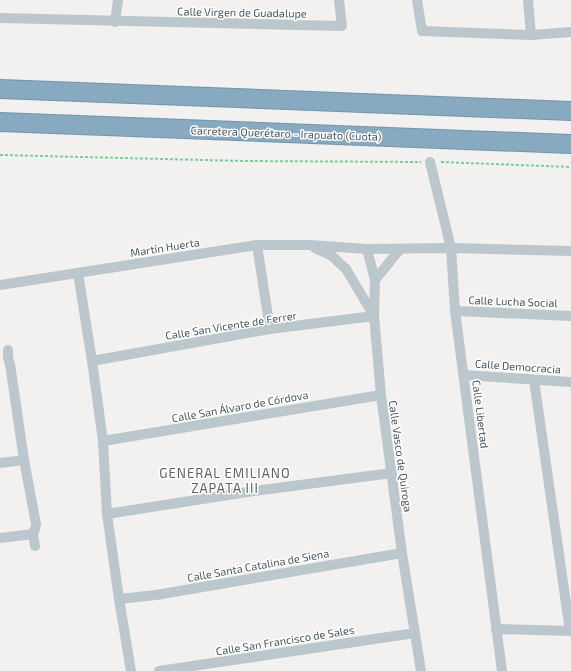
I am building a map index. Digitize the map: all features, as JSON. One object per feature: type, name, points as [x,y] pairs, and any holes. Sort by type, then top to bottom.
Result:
[{"type":"highway","points":[[0,89],[571,111]]},
{"type":"highway","name":"Carretera Querétaro - Irapuato (Cuota)","points":[[0,122],[571,144]]},
{"type":"street","points":[[0,18],[115,22],[118,0]]},
{"type":"street","name":"Calle Virgen de Guadalupe","points":[[115,22],[342,26],[339,0]]},
{"type":"street","points":[[417,0],[422,31],[531,35],[571,32]]},
{"type":"street","points":[[528,0],[531,35]]},
{"type":"street","name":"Calle Libertad","points":[[430,162],[452,248],[455,311],[502,671]]},
{"type":"street","points":[[257,244],[270,329]]},
{"type":"street","name":"Martín Huerta","points":[[0,285],[257,244],[310,246],[332,256]]},
{"type":"street","points":[[310,246],[367,249],[452,248],[571,251]]},
{"type":"street","points":[[367,249],[375,280],[374,316]]},
{"type":"street","points":[[375,280],[400,249]]},
{"type":"street","name":"Calle Vasco de Quiroga","points":[[332,256],[346,270],[374,316],[381,395],[402,553],[421,671]]},
{"type":"street","points":[[78,273],[103,441],[107,514],[131,671]]},
{"type":"street","name":"Calle Lucha Social","points":[[455,311],[571,316]]},
{"type":"street","name":"Calle San Vicente de Ferrer","points":[[92,361],[270,329],[374,316]]},
{"type":"street","points":[[5,355],[10,364],[24,460],[36,524],[33,534],[35,546]]},
{"type":"street","name":"Calle Democracia","points":[[464,375],[571,382]]},
{"type":"street","points":[[496,629],[571,631],[534,380]]},
{"type":"street","name":"Calle San Álvaro de Córdova","points":[[103,441],[381,395]]},
{"type":"street","points":[[0,463],[24,460]]},
{"type":"street","points":[[107,514],[392,473]]},
{"type":"street","points":[[0,538],[33,534]]},
{"type":"street","name":"Calle Santa Catalina de Siena","points":[[119,599],[156,595],[402,553]]},
{"type":"street","name":"Calle San Francisco de Sales","points":[[159,671],[415,633]]},
{"type":"path","points":[[0,155],[245,161],[430,162],[571,167]]},
{"type":"district","name":"GENERAL EMILIANO ZAPATA III","points":[[225,480]]}]
